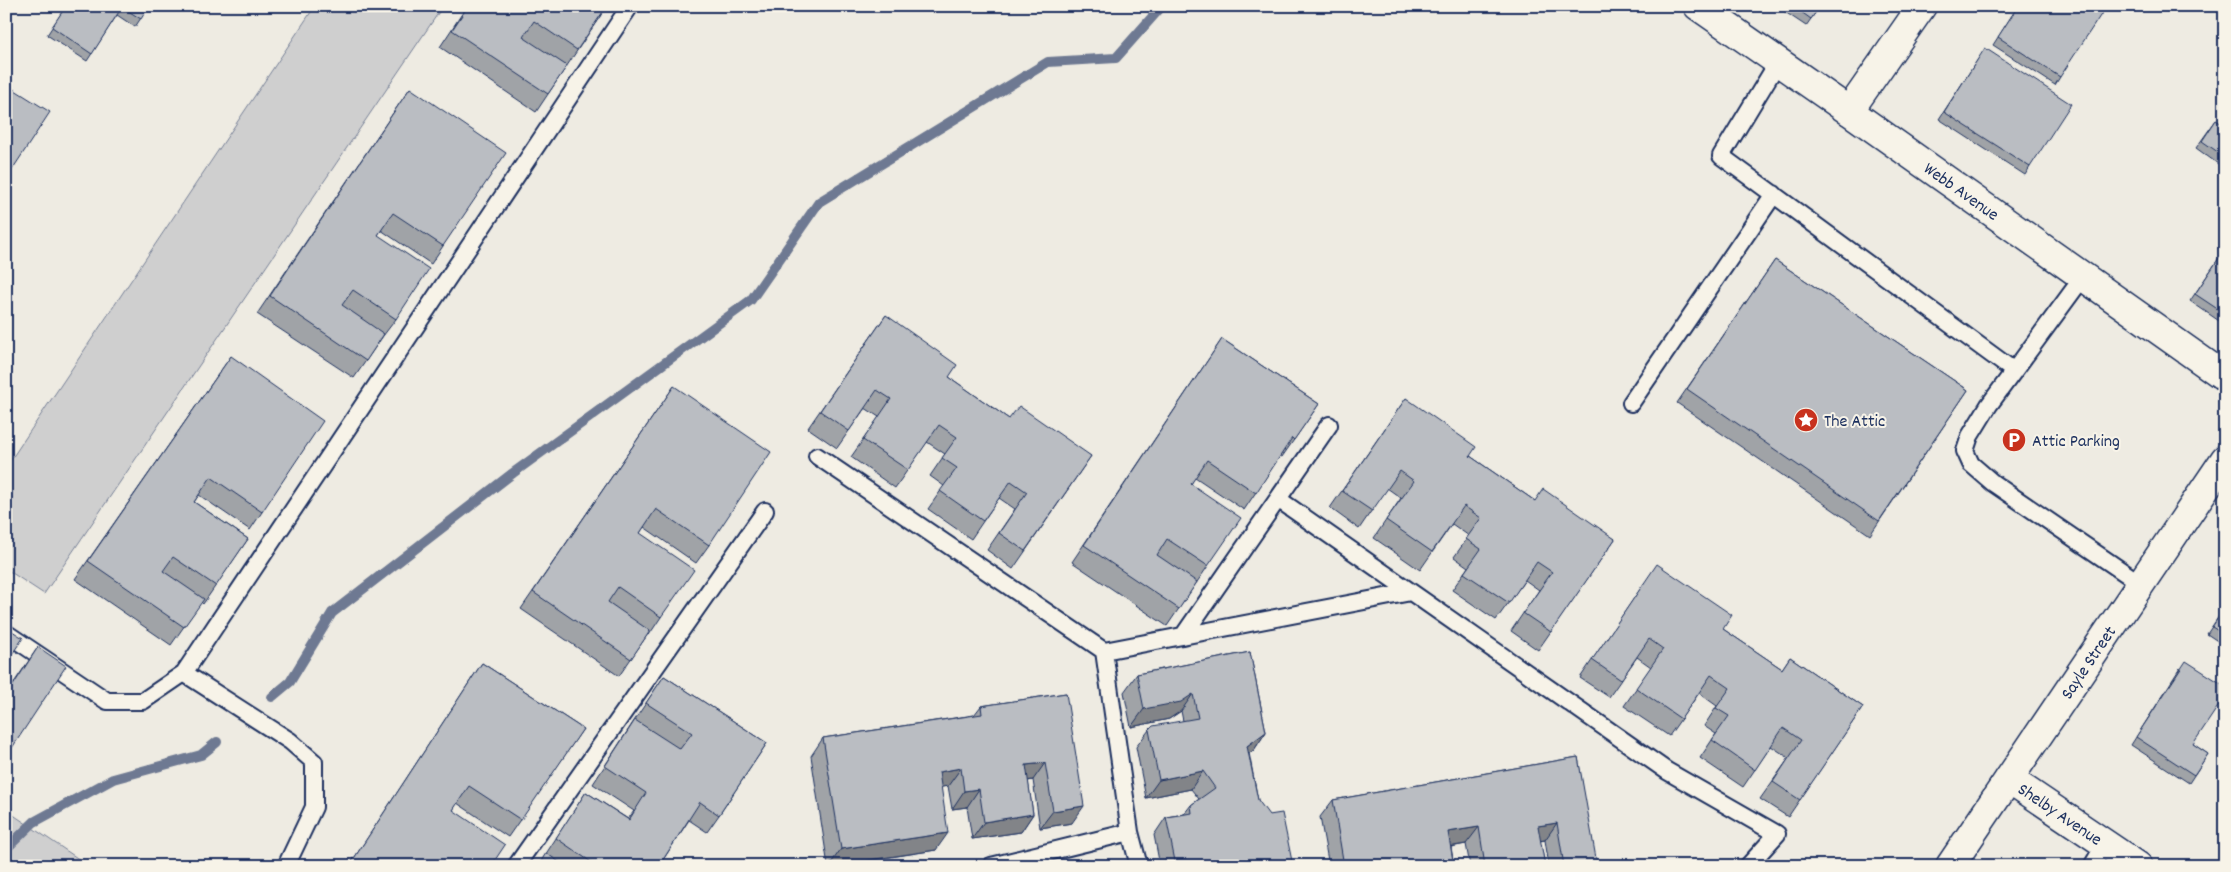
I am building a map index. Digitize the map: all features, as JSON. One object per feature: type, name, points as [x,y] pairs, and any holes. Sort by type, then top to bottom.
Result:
[{"type":"street","name":"Webb Avenue","points":[[1698,6],[2225,377]]},
{"type":"street","points":[[1849,111],[1922,6]]},
{"type":"street","name":"Sayle Street","points":[[1950,866],[2225,459]]},
{"type":"street","name":"Shelby Avenue","points":[[2009,779],[2099,855],[2138,866]]},
{"type":"lane","points":[[6,634],[107,701],[142,701],[184,673],[630,6]]},
{"type":"lane","points":[[1778,62],[1721,156],[2014,371]]},
{"type":"lane","points":[[1631,403],[1774,194]]},
{"type":"lane","points":[[2083,277],[1989,406],[1970,436],[1965,451],[1971,464],[2001,488],[2140,584]]},
{"type":"lane","points":[[1183,636],[1329,425]]},
{"type":"lane","points":[[817,456],[1104,651],[1411,592]]},
{"type":"lane","points":[[1278,499],[1667,771],[1777,834],[1748,866]]},
{"type":"lane","points":[[516,866],[765,511]]},
{"type":"lane","points":[[1104,651],[1130,832],[1139,866]]},
{"type":"lane","points":[[184,673],[290,741],[314,762],[314,807],[286,866]]},
{"type":"lane","points":[[991,866],[1013,863],[1130,832]]},
{"type":"shaded area","points":[[315,6],[443,6],[44,594],[6,569],[6,467]]},
{"type":"shaded area","points":[[6,810],[89,866],[6,866]]},
{"type":"building","points":[[66,6],[149,6],[141,19],[122,7],[92,54],[52,27]]},
{"type":"building","points":[[468,6],[607,6],[577,50],[534,21],[523,37],[567,66],[548,94],[452,30]]},
{"type":"building","points":[[1793,6],[1820,6],[1811,19]]},
{"type":"building","points":[[2018,6],[2092,6],[2102,13],[2060,77],[1998,37]]},
{"type":"building","points":[[1985,48],[2071,104],[2030,167],[1944,112]]},
{"type":"building","points":[[7,85],[50,112],[6,179],[6,87]]},
{"type":"building","points":[[410,88],[506,153],[443,246],[393,213],[378,235],[429,269],[396,319],[353,290],[342,305],[384,334],[366,361],[270,296]]},
{"type":"building","points":[[2216,120],[2225,126],[2225,157],[2202,141]]},
{"type":"building","points":[[2225,249],[2225,314],[2195,294]]},
{"type":"building","points":[[1775,260],[1968,390],[1879,521],[1687,389]]},
{"type":"building","points":[[886,315],[957,365],[949,377],[1009,419],[1019,406],[1091,456],[1025,551],[999,533],[1027,492],[1011,481],[983,521],[940,491],[957,468],[942,458],[957,437],[939,425],[908,470],[863,440],[891,399],[877,390],[849,431],[820,411]]},
{"type":"building","points":[[1222,339],[1319,404],[1294,440],[1292,438],[1256,493],[1207,460],[1191,484],[1241,518],[1208,566],[1167,539],[1157,555],[1197,582],[1179,609],[1084,545]]},
{"type":"building","points":[[231,356],[323,421],[262,512],[211,477],[194,502],[248,539],[216,586],[173,557],[163,571],[204,599],[184,627],[88,561]]},
{"type":"building","points":[[674,386],[771,452],[709,545],[656,509],[640,533],[694,570],[661,617],[618,587],[608,602],[650,631],[631,659],[533,592]]},
{"type":"building","points":[[1406,398],[1476,447],[1470,456],[1535,501],[1543,489],[1615,539],[1551,632],[1523,613],[1552,572],[1537,562],[1509,603],[1464,573],[1481,549],[1466,539],[1481,518],[1464,506],[1432,552],[1386,520],[1414,481],[1400,471],[1372,511],[1342,491]]},
{"type":"building","points":[[1657,564],[1732,615],[1723,629],[1782,669],[1790,657],[1863,707],[1800,800],[1773,782],[1801,740],[1783,728],[1755,770],[1712,740],[1729,716],[1716,708],[1730,688],[1711,675],[1681,719],[1636,688],[1663,649],[1649,639],[1621,680],[1592,660]]},
{"type":"building","points":[[2225,608],[2225,635],[2212,627]]},
{"type":"building","points":[[6,627],[23,638],[6,663]]},
{"type":"building","points":[[38,647],[66,666],[6,757],[6,688],[10,690]]},
{"type":"building","points":[[1250,652],[1266,732],[1247,746],[1258,800],[1269,815],[1282,813],[1293,866],[1226,866],[1222,861],[1196,866],[1176,866],[1166,817],[1192,813],[1191,805],[1215,788],[1203,771],[1159,780],[1149,730],[1153,726],[1198,718],[1193,694],[1181,702],[1144,709],[1137,674]]},
{"type":"building","points":[[2186,661],[2225,686],[2225,696],[2193,744],[2208,754],[2194,775],[2136,737]]},
{"type":"building","points":[[482,663],[583,729],[521,820],[469,786],[453,810],[505,845],[491,866],[349,866]]},
{"type":"building","points":[[664,676],[767,743],[719,815],[700,802],[659,866],[597,866],[556,838],[586,792],[629,820],[646,793],[605,766],[635,720],[680,749],[692,733],[646,703]]},
{"type":"building","points":[[1066,693],[1084,806],[1053,811],[1045,763],[1026,765],[1033,814],[984,822],[979,789],[964,791],[961,768],[939,772],[948,833],[841,849],[823,738],[982,714],[981,706]]},
{"type":"building","points":[[1578,757],[1597,864],[1564,866],[1557,823],[1538,826],[1545,866],[1485,866],[1479,827],[1448,832],[1454,866],[1344,866],[1333,800]]},
{"type":"building","points":[[546,853],[565,866],[538,866]]},
{"type":"waterway","points":[[272,697],[290,682],[332,613],[513,473],[751,300],[819,202],[1048,62],[1116,58],[1162,6]]},
{"type":"waterway","points":[[6,849],[34,822],[113,779],[201,755],[217,742]]},
{"type":"place","name":"The Attic","points":[[1806,420]]},
{"type":"place","name":"Attic Parking","points":[[2014,440]]}]
